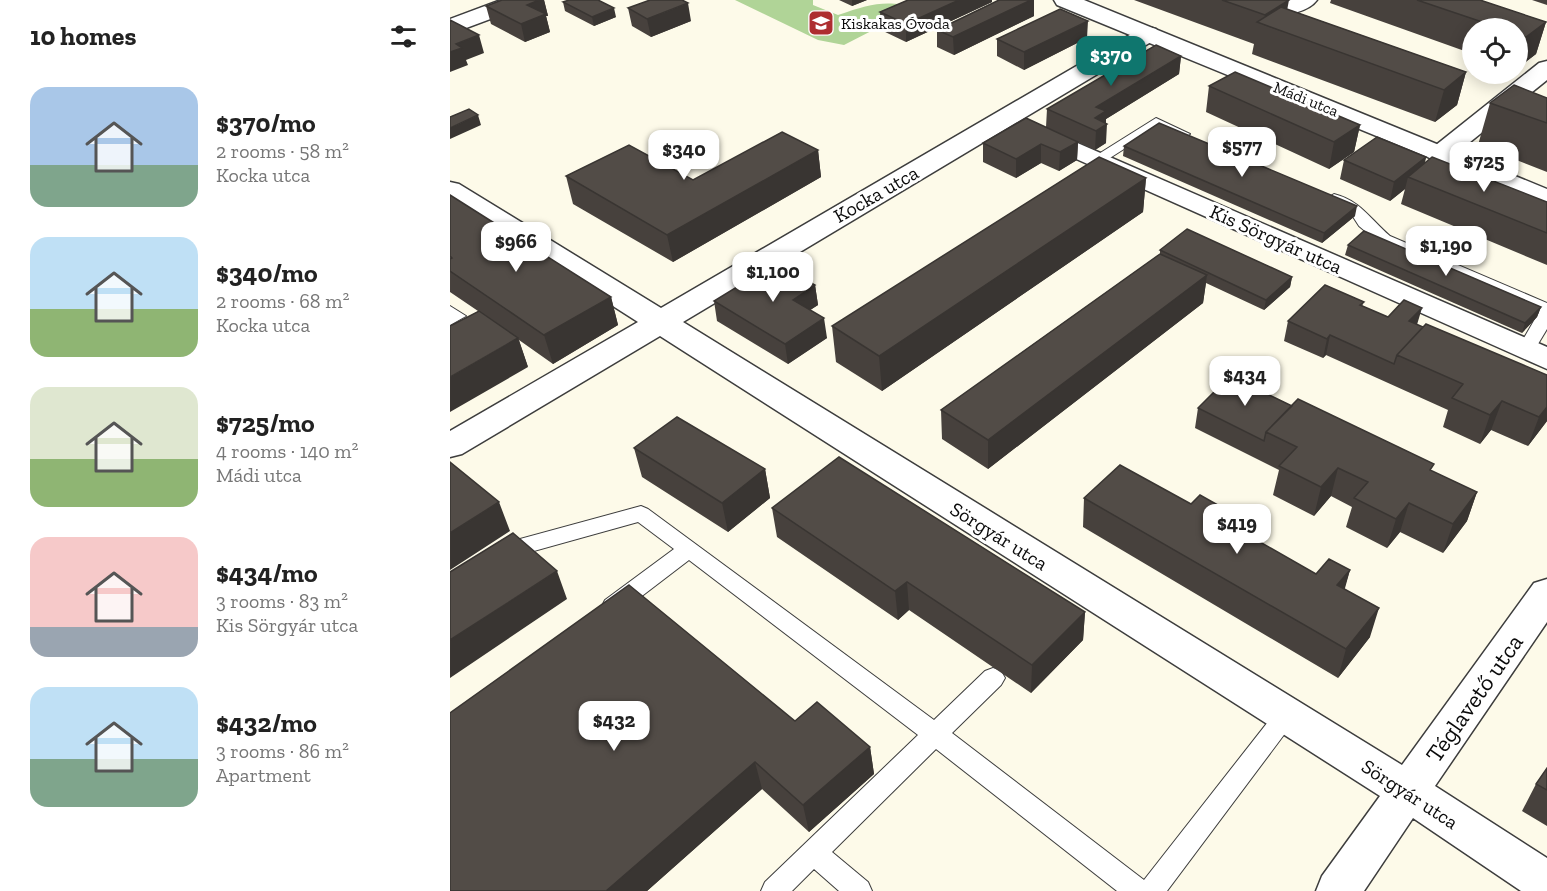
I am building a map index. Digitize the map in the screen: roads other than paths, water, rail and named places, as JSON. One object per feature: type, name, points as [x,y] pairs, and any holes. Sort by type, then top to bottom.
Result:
[{"type":"street","points":[[450,27],[520,0]]},
{"type":"street","name":"Mádi utca","points":[[1065,0],[1547,198]]},
{"type":"street","points":[[1220,0],[1243,8],[1269,11],[1285,10],[1306,0]]},
{"type":"street","name":"Kocka utca","points":[[450,446],[1148,34]]},
{"type":"street","points":[[1440,154],[1547,68]]},
{"type":"street","name":"Kis Sörgyár utca","points":[[1005,119],[1536,354]]},
{"type":"street","name":"Sörgyár utca","points":[[450,190],[1408,792],[1547,883]]},
{"type":"street","name":"Téglavető utca","points":[[1338,891],[1547,593]]},
{"type":"lane","points":[[1097,160],[1156,122],[1198,140]]},
{"type":"lane","points":[[1314,190],[1356,209],[1365,223],[1384,239],[1547,309]]},
{"type":"lane","points":[[450,311],[457,316],[450,320]]},
{"type":"lane","points":[[1536,354],[1547,314]]},
{"type":"lane","points":[[485,563],[502,552],[641,514],[1138,891]]},
{"type":"lane","points":[[594,621],[689,549]]},
{"type":"lane","points":[[774,891],[993,678]]},
{"type":"lane","points":[[1151,891],[1286,716]]},
{"type":"lane","points":[[814,853],[859,891]]},
{"type":"place","name":"Kiskakas Óvoda","points":[[821,23]]}]
